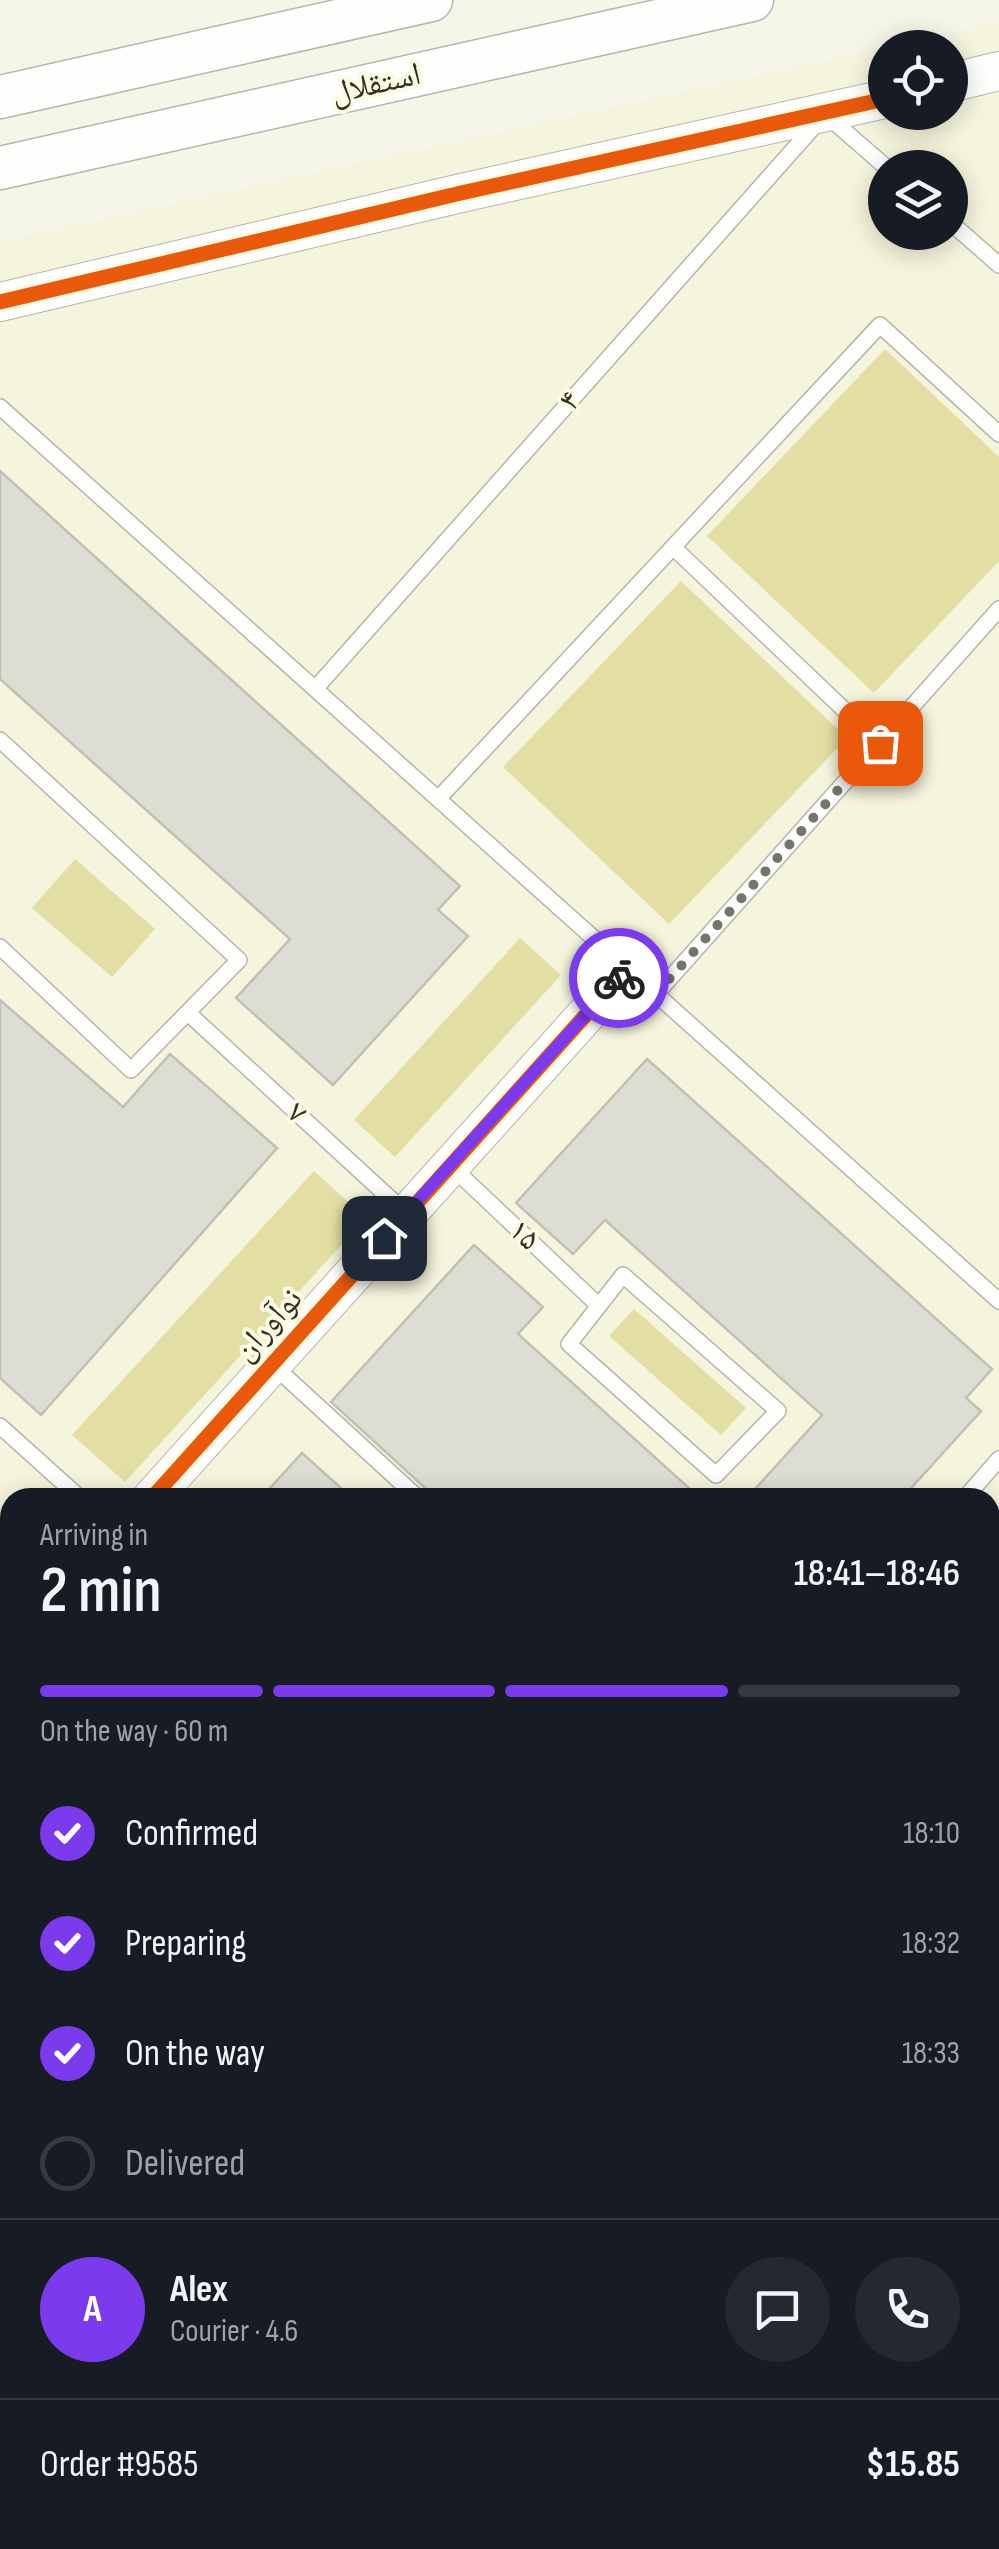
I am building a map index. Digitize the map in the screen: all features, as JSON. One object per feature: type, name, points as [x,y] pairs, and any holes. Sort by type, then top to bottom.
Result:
[{"type":"main road","points":[[0,96],[430,0]]},
{"type":"main road","name":"استقلال","points":[[0,168],[752,0]]},
{"type":"street","points":[[968,79],[999,71]]},
{"type":"street","points":[[0,302],[868,103]]},
{"type":"street","name":"نوآوران","points":[[161,1488],[628,968]]},
{"type":"lane","points":[[825,114],[868,151]]},
{"type":"lane","name":"۴","points":[[315,689],[825,114]]},
{"type":"lane","points":[[968,238],[999,265]]},
{"type":"lane","points":[[438,799],[880,325],[999,434]]},
{"type":"lane","points":[[0,407],[999,1300]]},
{"type":"lane","points":[[673,547],[880,743]]},
{"type":"lane","points":[[656,994],[999,609]]},
{"type":"lane","points":[[0,740],[239,960],[130,1070],[0,947]]},
{"type":"lane","name":"۷","points":[[188,1013],[406,1213]]},
{"type":"lane","name":"۱۵","points":[[450,1166],[598,1305]]},
{"type":"lane","points":[[623,1275],[778,1411],[716,1475],[569,1344],[598,1305],[623,1275]]},
{"type":"lane","points":[[271,1363],[407,1488]]},
{"type":"lane","points":[[0,1426],[69,1488]]},
{"type":"lane","points":[[974,1488],[999,1459]]},
{"type":"shaded area","points":[[999,23],[999,1488],[0,1488],[0,242],[868,52],[868,130],[968,130],[967,30]]},
{"type":"shaded area","points":[[885,349],[999,457],[999,561],[874,693],[707,536]]},
{"type":"shaded area","points":[[681,581],[847,738],[669,924],[503,767]]},
{"type":"shaded area","points":[[75,859],[155,929],[112,977],[32,908]]},
{"type":"shaded area","points":[[520,938],[561,975],[395,1157],[354,1120]]},
{"type":"shaded area","points":[[314,1171],[366,1218],[125,1482],[72,1435]]},
{"type":"shaded area","points":[[634,1309],[746,1408],[721,1435],[609,1336]]},
{"type":"building","points":[[0,471],[460,886],[438,910],[468,936],[333,1085],[236,998],[290,939],[0,679]]},
{"type":"building","points":[[0,1000],[123,1107],[170,1054],[277,1148],[41,1415],[0,1378]]},
{"type":"building","points":[[647,1059],[992,1369],[966,1398],[981,1411],[911,1488],[756,1488],[822,1415],[605,1220],[573,1254],[516,1203]]},
{"type":"building","points":[[474,1245],[543,1307],[518,1334],[689,1488],[425,1488],[331,1402]]},
{"type":"building","points":[[302,1453],[341,1488],[270,1488]]},
{"type":"cycle path","points":[[0,302],[461,193],[868,103]]},
{"type":"cycle path","points":[[161,1488],[628,968]]},
{"type":"way so far","points":[[619,978],[628,968],[656,994],[880,743]]},
{"type":"route","points":[[384,1238],[619,978]]}]
